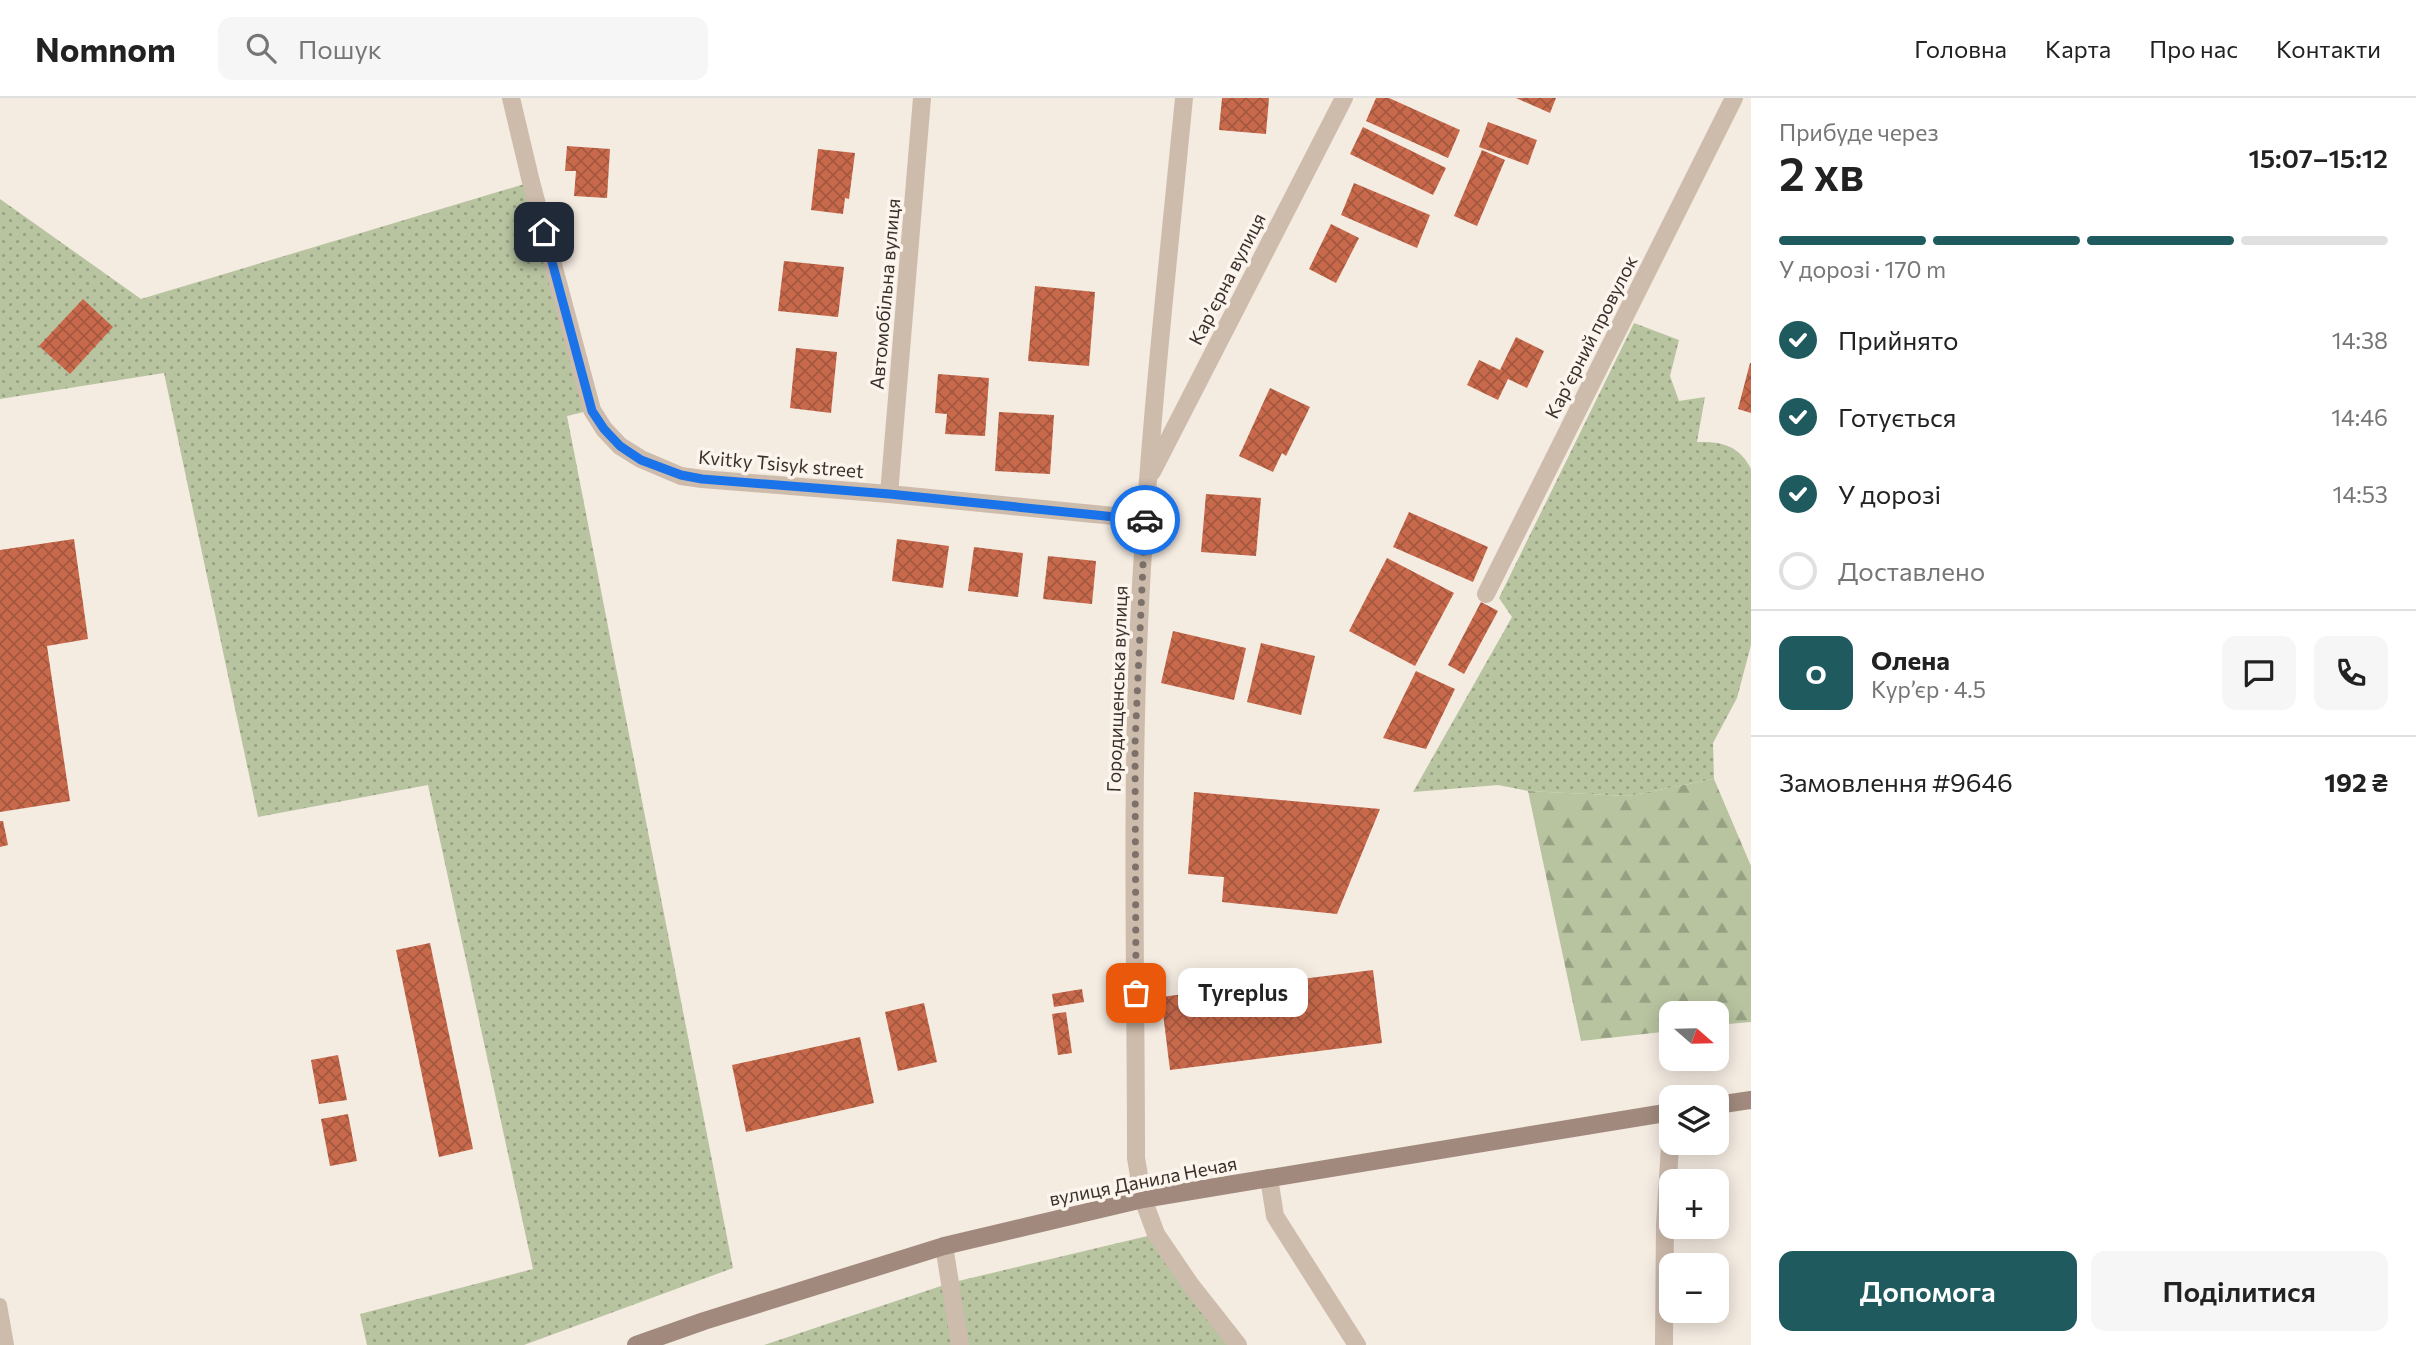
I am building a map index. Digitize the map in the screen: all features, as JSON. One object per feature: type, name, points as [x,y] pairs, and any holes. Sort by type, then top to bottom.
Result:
[{"type":"main road","points":[[1729,1103],[1751,1100]]},
{"type":"main road","name":"вулиця Данила Нечая","points":[[636,1345],[944,1246],[1143,1199],[1659,1114]]},
{"type":"street","name":"Kvitky Tsisyk street","points":[[511,98],[592,411],[620,446],[641,460],[681,475],[702,479],[1145,519]]},
{"type":"street","name":"Автомобільна вулиця","points":[[889,494],[922,98]]},
{"type":"street","name":"Городищенська вулиця","points":[[1184,98],[1145,519],[1135,744],[1136,1158],[1143,1199],[1156,1234],[1190,1284],[1238,1345]]},
{"type":"street","name":"Карʼєрна вулиця","points":[[1148,480],[1344,98]]},
{"type":"street","name":"Карʼєрний провулок","points":[[1486,594],[1734,98]]},
{"type":"street","points":[[1664,1345],[1665,1224],[1669,1155]]},
{"type":"street","points":[[1269,1178],[1275,1216],[1357,1345]]},
{"type":"street","points":[[944,1246],[960,1345]]},
{"type":"lane","points":[[0,1305],[7,1345]]},
{"type":"green space","points":[[531,182],[592,410],[567,416],[733,1268],[524,1345],[367,1345],[360,1314],[533,1269],[428,785],[258,817],[164,373],[0,399],[0,199],[141,299]]},
{"type":"green space","points":[[1634,323],[1679,340],[1670,376],[1679,401],[1705,397],[1697,442],[1729,446],[1747,461],[1751,469],[1751,645],[1737,698],[1713,743],[1714,779],[1628,796],[1528,791],[1498,785],[1413,792],[1512,617],[1499,598]]},
{"type":"green space","points":[[1714,779],[1751,866],[1751,1022],[1729,1024],[1729,1001],[1659,1001],[1659,1032],[1581,1041],[1528,791],[1628,796]]},
{"type":"green space","points":[[1156,1234],[1238,1345],[764,1345],[950,1283]]},
{"type":"building","points":[[1222,98],[1269,98],[1266,134],[1219,130]]},
{"type":"building","points":[[1376,98],[1389,98],[1460,130],[1448,158],[1366,121]]},
{"type":"building","points":[[1516,98],[1556,98],[1550,113]]},
{"type":"building","points":[[1488,122],[1537,140],[1528,165],[1479,147]]},
{"type":"building","points":[[1363,127],[1446,168],[1433,195],[1350,154]]},
{"type":"building","points":[[567,146],[610,149],[607,198],[574,196],[576,171],[565,171]]},
{"type":"building","points":[[818,149],[855,153],[849,199],[845,198],[843,214],[811,210]]},
{"type":"building","points":[[1482,150],[1505,160],[1477,226],[1454,216]]},
{"type":"building","points":[[1354,183],[1430,215],[1417,248],[1341,215]]},
{"type":"building","points":[[1331,224],[1359,238],[1336,283],[1309,269]]},
{"type":"building","points":[[784,261],[844,267],[838,317],[778,311]]},
{"type":"building","points":[[1035,286],[1095,292],[1089,366],[1028,361]]},
{"type":"building","points":[[83,299],[113,327],[70,374],[39,346]]},
{"type":"building","points":[[1516,337],[1544,351],[1527,388],[1508,379],[1498,400],[1467,385],[1479,360],[1500,370]]},
{"type":"building","points":[[796,348],[837,352],[831,413],[790,408]]},
{"type":"building","points":[[1751,363],[1751,413],[1738,409]]},
{"type":"building","points":[[938,374],[989,378],[985,436],[945,434],[947,414],[935,413]]},
{"type":"building","points":[[1270,388],[1310,407],[1286,456],[1282,453],[1273,472],[1239,456]]},
{"type":"building","points":[[999,412],[1054,415],[1050,474],[995,471]]},
{"type":"building","points":[[1206,494],[1261,498],[1256,556],[1201,552]]},
{"type":"building","points":[[1409,512],[1488,547],[1473,582],[1393,547]]},
{"type":"building","points":[[74,539],[88,639],[47,646],[70,801],[0,812],[0,550]]},
{"type":"building","points":[[897,539],[949,546],[943,588],[892,581]]},
{"type":"building","points":[[974,547],[1023,553],[1018,597],[968,591]]},
{"type":"building","points":[[1048,556],[1096,561],[1092,604],[1043,599]]},
{"type":"building","points":[[1387,558],[1454,593],[1415,666],[1349,631]]},
{"type":"building","points":[[1481,602],[1498,611],[1464,674],[1448,665]]},
{"type":"building","points":[[1173,631],[1246,648],[1234,700],[1161,683]]},
{"type":"building","points":[[1261,643],[1315,656],[1301,715],[1247,702]]},
{"type":"building","points":[[1416,671],[1455,689],[1426,749],[1383,738]]},
{"type":"building","points":[[1194,792],[1380,809],[1337,914],[1222,902],[1224,877],[1188,874]]},
{"type":"building","points":[[0,821],[3,821],[8,845],[0,847]]},
{"type":"building","points":[[430,943],[473,1149],[439,1157],[396,950]]},
{"type":"building","points":[[1373,970],[1382,1043],[1170,1070],[1161,997]]},
{"type":"building","points":[[1082,989],[1084,1002],[1054,1007],[1052,994]]},
{"type":"building","points":[[924,1003],[937,1062],[898,1071],[885,1012]]},
{"type":"building","points":[[1066,1012],[1072,1053],[1058,1055],[1052,1014]]},
{"type":"building","points":[[860,1037],[874,1103],[746,1132],[732,1065]]},
{"type":"building","points":[[338,1055],[347,1100],[319,1104],[311,1060]]},
{"type":"building","points":[[348,1114],[357,1161],[330,1166],[321,1119]]},
{"type":"way so far","points":[[1136,993],[1135,744],[1145,520]]},
{"type":"place","name":"Tyreplus","points":[[1136,993]]},
{"type":"route","points":[[544,232],[592,411],[620,446],[641,460],[681,475],[702,479],[889,494],[1145,520]]}]
